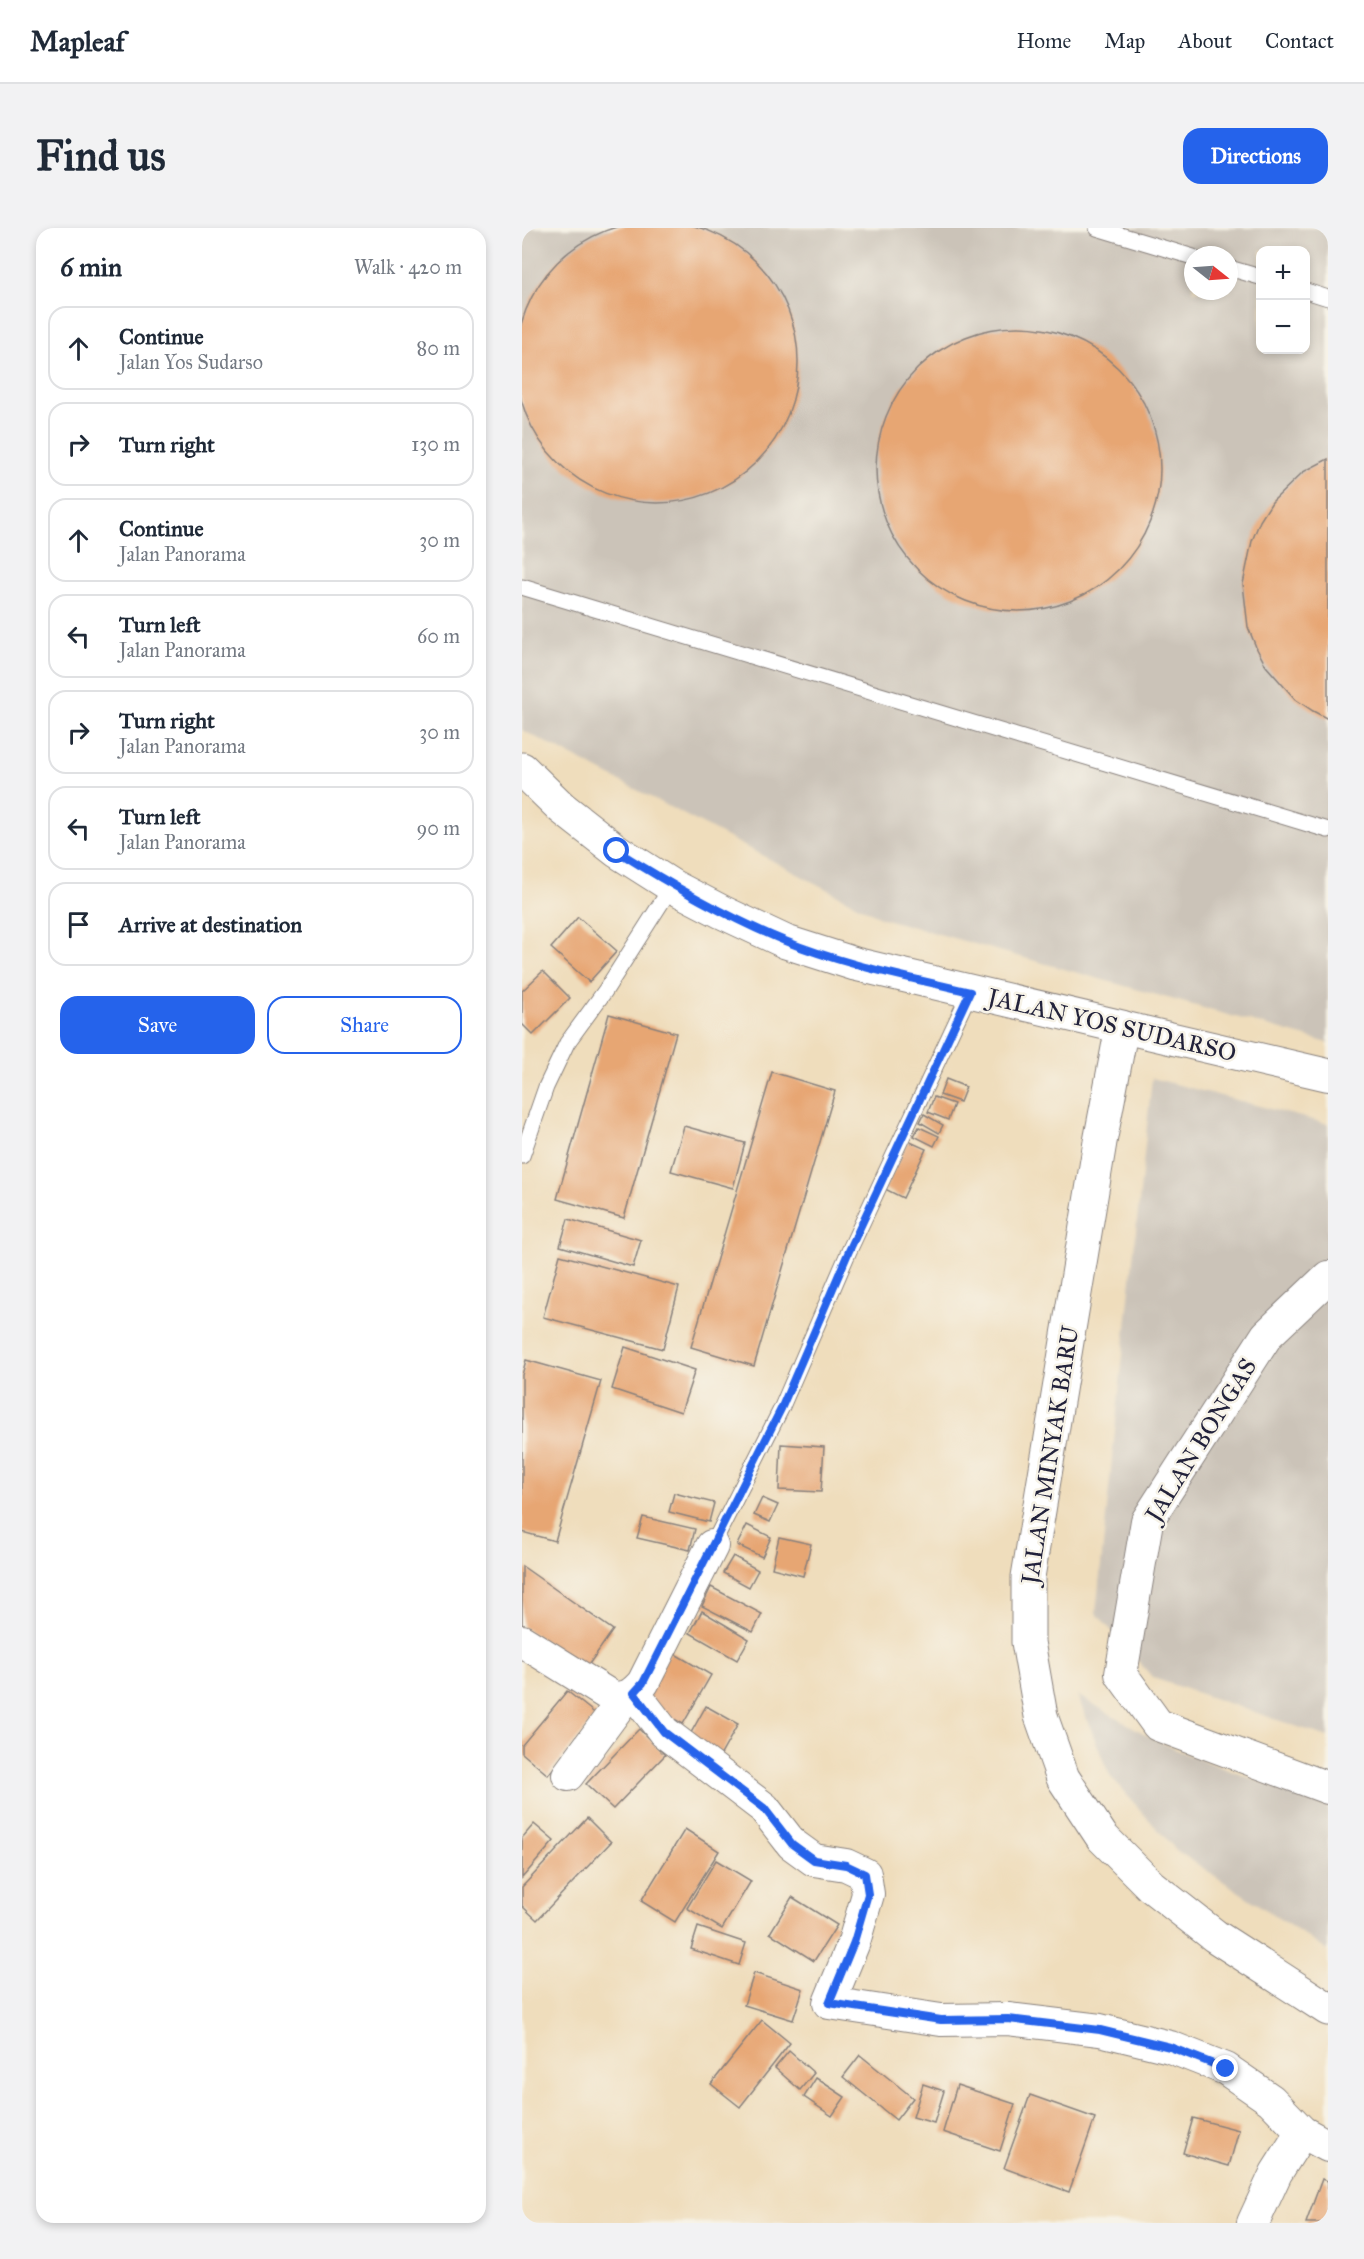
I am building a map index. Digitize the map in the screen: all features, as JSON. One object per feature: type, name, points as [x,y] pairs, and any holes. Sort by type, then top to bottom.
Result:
[{"type":"main road","name":"JALAN YOS SUDARSO","points":[[522,769],[562,808],[608,844],[672,886],[786,942],[855,964],[1122,1027]]},
{"type":"main road","name":"JALAN MINYAK BARU","points":[[1122,1027],[1100,1142],[1028,1577],[1028,1642],[1041,1716],[1063,1778],[1102,1837],[1151,1886],[1215,1936],[1328,2009]]},
{"type":"street","name":"JALAN YOS SUDARSO","points":[[1122,1027],[1328,1075]]},
{"type":"street","name":"JALAN BONGAS","points":[[1328,1277],[1267,1335],[1147,1521],[1121,1674],[1158,1725],[1328,1788]]},
{"type":"street","points":[[568,1775],[629,1696],[643,1683],[712,1546]]},
{"type":"street","points":[[522,1641],[612,1697],[629,1696],[664,1732],[764,1808],[792,1844],[814,1860],[846,1865],[865,1874],[868,1894],[854,1942],[829,2003],[941,2020],[1008,2019],[1100,2030],[1170,2047],[1226,2069],[1271,2100],[1315,2139],[1276,2173],[1253,2223]]},
{"type":"lane","points":[[1097,228],[1184,254]]},
{"type":"lane","points":[[1238,271],[1256,276]]},
{"type":"lane","points":[[1310,293],[1328,298]]},
{"type":"lane","points":[[522,587],[1328,830]]},
{"type":"lane","points":[[522,1156],[546,1087],[567,1043],[672,886]]},
{"type":"lane","points":[[712,1546],[781,1409],[849,1251],[970,992]]},
{"type":"shaded area","points":[[522,228],[1328,228],[1328,1043],[882,918],[522,730]]},
{"type":"shaded area","points":[[1152,1078],[1328,1124],[1328,1737],[1153,1678],[1096,1613]]},
{"type":"shaded area","points":[[1077,1695],[1152,1738],[1186,1754],[1328,1807],[1328,1951],[1176,1850],[1110,1776]]},
{"type":"building","points":[[657,221],[684,224],[711,232],[746,253],[766,273],[781,296],[792,321],[798,362],[795,389],[787,416],[766,451],[746,471],[723,486],[698,497],[657,503],[630,500],[603,492],[568,471],[548,451],[533,428],[522,403],[516,362],[519,335],[527,308],[548,273],[568,253],[591,238],[616,227]]},
{"type":"building","points":[[1018,327],[1059,333],[1085,344],[1108,359],[1128,379],[1143,402],[1154,428],[1160,469],[1154,510],[1143,536],[1128,559],[1108,579],[1085,594],[1059,605],[1018,611],[977,605],[951,594],[928,579],[908,559],[893,536],[882,510],[876,469],[882,428],[893,402],[908,379],[928,359],[951,344],[977,333]]},
{"type":"building","points":[[1328,459],[1328,719],[1295,699],[1266,666],[1248,627],[1243,584],[1252,541],[1260,521],[1272,502],[1303,472]]},
{"type":"building","points":[[578,917],[617,951],[589,982],[551,948]]},
{"type":"building","points":[[543,971],[570,998],[533,1035],[522,1024],[522,991]]},
{"type":"building","points":[[609,1014],[676,1033],[624,1218],[557,1199]]},
{"type":"building","points":[[772,1072],[835,1091],[754,1366],[691,1347]]},
{"type":"building","points":[[946,1079],[966,1087],[960,1102],[940,1095]]},
{"type":"building","points":[[934,1097],[954,1104],[948,1120],[928,1112]]},
{"type":"building","points":[[924,1114],[943,1125],[939,1133],[920,1122]]},
{"type":"building","points":[[684,1126],[745,1143],[733,1188],[671,1171]]},
{"type":"building","points":[[919,1127],[939,1136],[934,1146],[914,1136]]},
{"type":"building","points":[[908,1141],[926,1149],[903,1198],[885,1189]]},
{"type":"building","points":[[568,1219],[641,1240],[633,1267],[560,1246]]},
{"type":"building","points":[[560,1255],[679,1287],[663,1349],[543,1317]]},
{"type":"building","points":[[625,1347],[695,1370],[681,1412],[612,1389]]},
{"type":"building","points":[[526,1360],[601,1381],[555,1541],[522,1532],[522,1375]]},
{"type":"building","points":[[781,1444],[824,1447],[821,1492],[779,1490]]},
{"type":"building","points":[[674,1493],[714,1503],[709,1522],[669,1512]]},
{"type":"building","points":[[762,1498],[778,1505],[770,1522],[754,1515]]},
{"type":"building","points":[[643,1517],[695,1529],[690,1550],[637,1538]]},
{"type":"building","points":[[747,1525],[771,1537],[762,1557],[737,1545]]},
{"type":"building","points":[[779,1537],[811,1544],[803,1576],[772,1568]]},
{"type":"building","points":[[733,1556],[758,1570],[749,1587],[723,1573]]},
{"type":"building","points":[[522,1566],[613,1630],[585,1670],[522,1626]]},
{"type":"building","points":[[711,1587],[762,1614],[753,1632],[702,1606]]},
{"type":"building","points":[[702,1611],[749,1639],[737,1660],[690,1633]]},
{"type":"building","points":[[670,1651],[711,1675],[683,1724],[642,1701]]},
{"type":"building","points":[[567,1691],[597,1715],[548,1775],[522,1753],[522,1745]]},
{"type":"building","points":[[706,1706],[738,1724],[719,1758],[687,1740]]},
{"type":"building","points":[[639,1729],[665,1755],[613,1809],[586,1784]]},
{"type":"building","points":[[587,1818],[611,1842],[537,1920],[522,1906],[522,1887]]},
{"type":"building","points":[[534,1824],[554,1841],[522,1878],[522,1838]]},
{"type":"building","points":[[685,1829],[719,1851],[675,1922],[641,1901]]},
{"type":"building","points":[[716,1860],[751,1881],[722,1929],[687,1908]]},
{"type":"building","points":[[792,1897],[837,1925],[814,1961],[770,1933]]},
{"type":"building","points":[[698,1927],[746,1943],[739,1965],[691,1949]]},
{"type":"building","points":[[754,1973],[803,1989],[793,2020],[744,2005]]},
{"type":"building","points":[[762,2020],[790,2043],[740,2107],[711,2084]]},
{"type":"building","points":[[789,2051],[814,2073],[800,2090],[775,2068]]},
{"type":"building","points":[[860,2055],[913,2098],[896,2120],[843,2077]]},
{"type":"building","points":[[816,2078],[845,2097],[832,2116],[804,2097]]},
{"type":"building","points":[[923,2084],[944,2091],[934,2123],[913,2117]]},
{"type":"building","points":[[957,2085],[1015,2104],[1000,2151],[943,2132]]},
{"type":"building","points":[[1030,2095],[1095,2118],[1069,2192],[1004,2168]]},
{"type":"building","points":[[1193,2118],[1239,2130],[1229,2166],[1183,2153]]},
{"type":"building","points":[[1322,2179],[1328,2181],[1328,2223],[1306,2223]]},
{"type":"route","points":[[617,851],[672,886],[786,942],[855,964],[970,992],[849,1251],[781,1409],[643,1683],[634,1693],[664,1732],[764,1808],[792,1844],[814,1860],[846,1865],[865,1874],[868,1894],[854,1942],[829,2003],[941,2020],[1008,2019],[1100,2030],[1170,2047],[1226,2069]]}]
